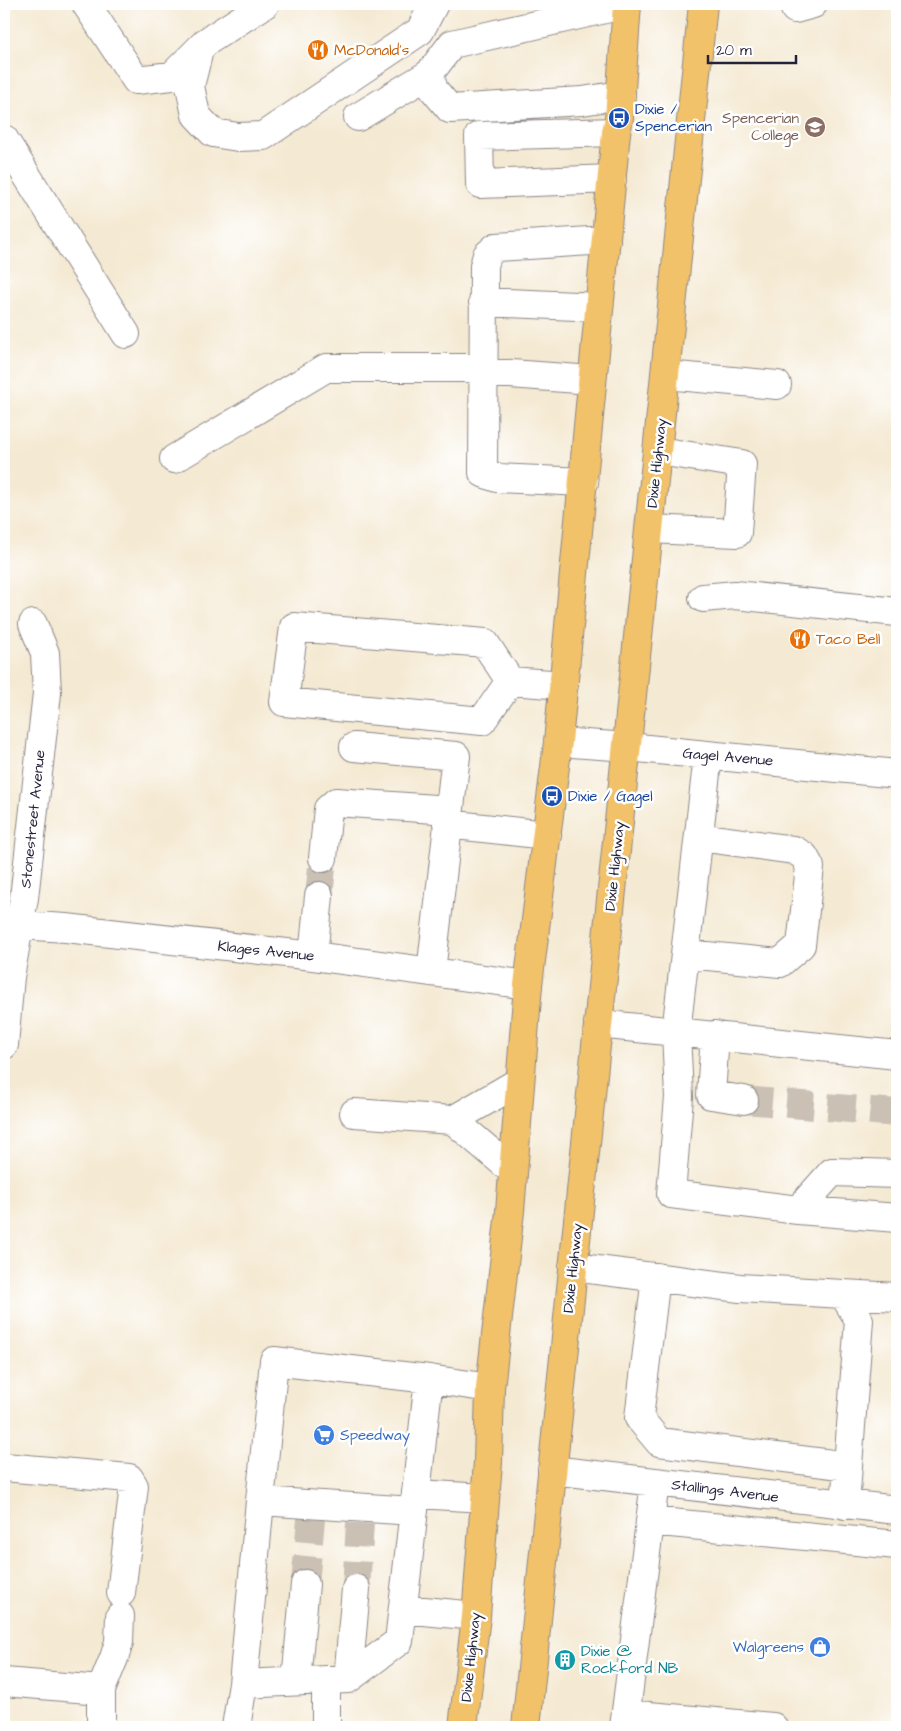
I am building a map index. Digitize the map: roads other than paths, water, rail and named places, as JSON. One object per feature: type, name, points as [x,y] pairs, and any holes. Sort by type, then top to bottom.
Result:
[{"type":"main road","name":"Dixie Highway","points":[[463,1727],[476,1616],[485,1498],[490,1388],[510,1211],[528,986],[564,685],[599,307],[616,132],[619,118],[627,4]]},
{"type":"main road","name":"Dixie Highway","points":[[526,1727],[703,4]]},
{"type":"street","points":[[86,4],[136,80],[172,76],[206,42],[265,4]]},
{"type":"street","points":[[199,50],[190,86],[196,115],[213,133],[238,137],[263,136],[420,31],[434,4]]},
{"type":"street","points":[[358,117],[429,74],[452,44],[627,4]]},
{"type":"street","points":[[429,74],[434,90],[450,109],[582,101],[620,95]]},
{"type":"street","points":[[612,179],[480,184],[478,136],[616,132]]},
{"type":"street","points":[[4,139],[126,334]]},
{"type":"street","points":[[584,482],[497,478],[483,473],[484,266],[487,255],[496,247],[606,240]]},
{"type":"street","points":[[483,302],[599,307]]},
{"type":"street","points":[[174,459],[326,368],[470,368],[482,372],[592,380]]},
{"type":"street","points":[[666,375],[777,385]]},
{"type":"street","points":[[650,529],[737,533],[742,464],[658,451]]},
{"type":"street","points":[[703,598],[735,595],[897,612]]},
{"type":"street","name":"Stonestreet Avenue","points":[[4,1045],[12,925],[24,898],[47,693],[45,653],[33,624]]},
{"type":"street","points":[[294,627],[485,643],[510,681],[482,720],[284,702],[294,627]]},
{"type":"street","points":[[510,681],[564,685]]},
{"type":"street","name":"Gagel Avenue","points":[[558,742],[628,747],[897,774]]},
{"type":"street","points":[[354,747],[456,756],[430,972]]},
{"type":"street","points":[[708,756],[676,1032],[679,1098],[671,1194],[798,1210],[897,1218]]},
{"type":"street","points":[[323,858],[328,808],[336,802],[448,817],[547,835]]},
{"type":"street","points":[[686,954],[780,963],[801,944],[810,867],[804,856],[794,850],[699,837]]},
{"type":"street","points":[[313,956],[319,896]]},
{"type":"street","name":"Klages Avenue","points":[[12,925],[66,928],[313,956],[528,986]]},
{"type":"street","points":[[598,1024],[897,1055]]},
{"type":"street","points":[[715,1035],[711,1095],[744,1100]]},
{"type":"street","points":[[354,1113],[453,1120],[520,1081]]},
{"type":"street","points":[[453,1120],[513,1171]]},
{"type":"street","points":[[798,1210],[832,1172],[897,1174]]},
{"type":"street","points":[[574,1267],[740,1288],[897,1297]]},
{"type":"street","points":[[656,1277],[639,1418],[659,1442],[848,1466]]},
{"type":"street","points":[[843,1294],[859,1320],[845,1505]]},
{"type":"street","points":[[236,1727],[243,1684],[274,1361],[490,1388]]},
{"type":"street","points":[[243,1684],[337,1679],[399,1641],[429,1380]]},
{"type":"street","points":[[4,1467],[129,1478],[134,1486],[118,1642],[114,1658],[101,1690],[101,1727]]},
{"type":"street","name":"Stallings Avenue","points":[[552,1470],[897,1510]]},
{"type":"street","points":[[655,1482],[625,1720],[773,1727]]},
{"type":"street","points":[[260,1501],[311,1512],[360,1516],[415,1502],[485,1498]]},
{"type":"street","points":[[650,1521],[897,1546]]},
{"type":"street","points":[[296,1681],[306,1584]]},
{"type":"street","points":[[326,1727],[356,1589]]},
{"type":"street","points":[[403,1609],[476,1616]]},
{"type":"street","points":[[4,1682],[101,1690]]},
{"type":"tunnel","points":[[319,896],[323,858]]},
{"type":"tunnel","points":[[744,1100],[897,1113]]},
{"type":"tunnel","points":[[305,1584],[311,1519]]},
{"type":"tunnel","points":[[356,1589],[360,1523]]},
{"type":"place","name":"McDonald's","points":[[318,50]]},
{"type":"place","name":"Dixie / Spencerian","points":[[619,118]]},
{"type":"place","name":"Spencerian College","points":[[815,127]]},
{"type":"place","name":"Taco Bell","points":[[800,639]]},
{"type":"place","name":"Dixie / Gagel","points":[[552,796]]},
{"type":"place","name":"Speedway","points":[[324,1435]]},
{"type":"place","name":"Walgreens","points":[[820,1647]]},
{"type":"place","name":"Dixie @ Rockford NB","points":[[565,1660]]}]
